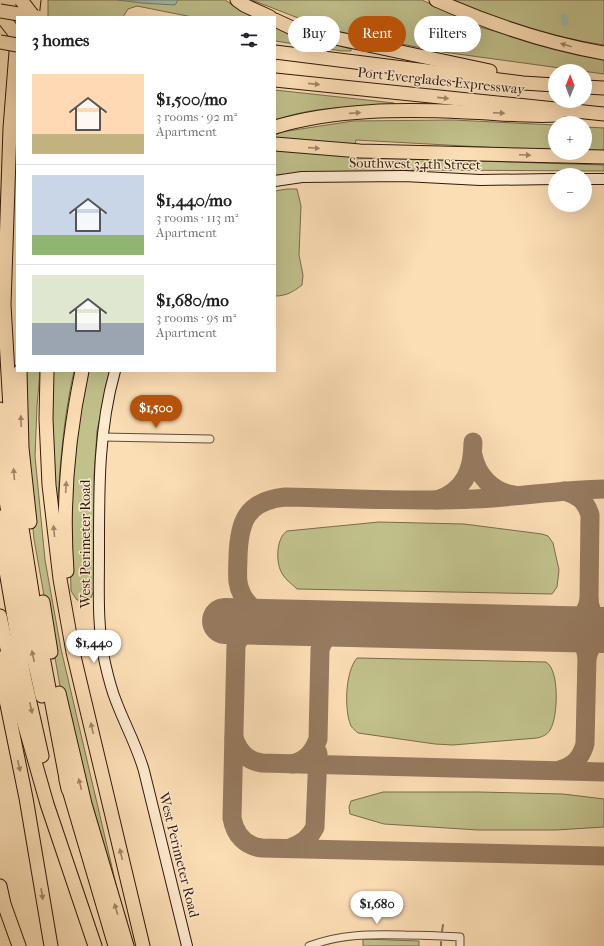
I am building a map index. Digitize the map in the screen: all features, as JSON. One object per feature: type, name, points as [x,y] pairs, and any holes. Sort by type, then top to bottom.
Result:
[{"type":"highway","points":[[19,16],[21,0]]},
{"type":"highway","points":[[21,0],[34,16]]},
{"type":"highway","points":[[34,0],[35,16]]},
{"type":"highway","points":[[237,0],[244,5],[268,16]]},
{"type":"highway","points":[[436,0],[470,15],[517,31],[573,47],[604,53]]},
{"type":"highway","points":[[0,11],[29,16]]},
{"type":"highway","points":[[0,14],[16,35]]},
{"type":"highway","points":[[276,20],[292,28],[503,74],[524,82]]},
{"type":"highway","points":[[0,42],[16,45]]},
{"type":"highway","points":[[16,52],[10,128],[4,305],[14,477],[38,630],[68,789]]},
{"type":"highway","name":"Port Everglades Expressway","points":[[276,52],[548,84]]},
{"type":"highway","name":"Port Everglades Expressway","points":[[276,80],[598,114]]},
{"type":"highway","points":[[592,87],[604,88]]},
{"type":"highway","points":[[276,127],[324,116],[374,112],[464,112],[539,117],[598,114]]},
{"type":"highway","points":[[276,144],[360,151],[604,157]]},
{"type":"highway","points":[[0,214],[0,256]]},
{"type":"highway","points":[[20,372],[22,448],[27,497],[56,681],[85,804],[127,946]]},
{"type":"highway","points":[[47,372],[46,419],[50,491],[56,548],[74,652],[143,946]]},
{"type":"highway","points":[[74,652],[66,558],[65,504],[70,445],[82,372]]},
{"type":"highway","points":[[0,409],[2,475],[24,615],[42,694],[68,789],[116,946]]},
{"type":"highway","points":[[0,517],[6,571],[24,676],[41,751],[62,824],[64,854]]},
{"type":"highway","points":[[0,616],[20,709],[47,804],[95,946]]},
{"type":"highway","points":[[0,657],[4,690],[26,798],[50,946]]},
{"type":"highway","points":[[0,657],[12,706],[36,790],[89,946]]},
{"type":"highway","points":[[0,886],[4,904],[18,946]]},
{"type":"street","name":"Southwest 34th Street","points":[[276,181],[302,177],[374,176],[413,176],[480,180],[548,179]]},
{"type":"street","points":[[592,179],[604,179]]},
{"type":"street","name":"West Perimeter Road","points":[[115,372],[102,437],[99,473],[100,631],[103,652],[115,700],[137,749],[144,771],[187,946]]},
{"type":"street","points":[[102,437],[210,439]]},
{"type":"street","points":[[309,946],[332,938],[360,935],[460,937],[460,946]]},
{"type":"green space","points":[[48,0],[225,0],[250,16],[187,16],[137,6],[128,9],[124,16],[48,16]]},
{"type":"green space","points":[[252,0],[422,0],[456,16],[414,16],[414,46],[406,45],[406,16],[348,16],[348,34],[340,32],[340,16],[293,16]]},
{"type":"green space","points":[[454,0],[604,0],[604,45],[565,38],[528,28],[490,15]]},
{"type":"green space","points":[[276,25],[288,29],[288,43],[276,41]]},
{"type":"green space","points":[[481,27],[562,51],[604,60],[604,74],[592,72],[592,64],[548,64],[548,66],[443,52],[481,52]]},
{"type":"green space","points":[[340,46],[348,48],[348,51],[340,51]]},
{"type":"green space","points":[[276,90],[394,103],[394,106],[333,108],[303,112],[276,121]]},
{"type":"green space","points":[[453,120],[548,125],[548,151],[356,140],[352,157],[604,165],[604,171],[592,171],[592,168],[548,168],[548,171],[426,170],[284,175],[276,177],[276,134],[281,132],[353,121]]},
{"type":"green space","points":[[592,127],[604,128],[604,151],[592,151]]},
{"type":"green space","points":[[297,189],[301,206],[299,255],[303,275],[302,285],[296,290],[276,296],[276,191]]},
{"type":"green space","points":[[21,372],[40,372],[35,456],[45,560],[61,649],[118,893],[97,837],[60,686],[34,539],[23,434]]},
{"type":"green space","points":[[52,372],[74,372],[64,431],[56,533],[50,437]]},
{"type":"green space","points":[[87,372],[110,372],[97,431],[94,476],[95,588],[90,600],[77,600],[71,591],[69,516],[74,450]]},
{"type":"green space","points":[[379,522],[464,524],[548,536],[553,543],[559,570],[557,587],[552,594],[297,589],[286,579],[280,570],[278,558],[279,545],[283,534],[287,531]]},
{"type":"green space","points":[[357,658],[546,662],[551,667],[556,684],[556,705],[553,724],[547,733],[537,738],[453,745],[435,744],[358,733],[351,726],[347,711],[348,681],[353,664]]},
{"type":"green space","points":[[383,792],[563,794],[604,799],[604,827],[556,830],[478,830],[384,824],[350,814],[349,807],[351,801]]},
{"type":"green space","points":[[363,939],[419,941],[419,946],[363,946]]},
{"type":"shaded area","points":[[118,0],[178,0],[175,5]]},
{"type":"waterway","points":[[564,17],[565,22]]},
{"type":"waterway","points":[[442,931],[443,925]]},
{"type":"taxiway","points":[[437,500],[454,491],[466,478],[473,452],[473,442]]},
{"type":"taxiway","points":[[473,455],[482,476],[492,486],[514,495]]},
{"type":"taxiway","points":[[280,621],[265,616],[247,603],[240,590],[238,582],[240,533],[247,515],[261,503],[272,499],[285,497],[450,500],[604,489]]},
{"type":"taxiway","points":[[551,628],[571,624],[576,621],[584,613],[589,600],[590,515],[581,499],[564,491]]},
{"type":"taxiway","points":[[589,600],[590,608],[593,614],[604,625]]},
{"type":"taxiway","points":[[291,622],[259,624],[246,631],[236,645],[232,818],[238,834],[246,842],[262,848],[604,856]]},
{"type":"taxiway","points":[[292,764],[305,758],[314,748],[318,739],[320,650],[322,644],[328,635],[336,629],[353,624]]},
{"type":"taxiway","points":[[546,629],[564,631],[574,635],[585,648],[587,657],[585,744],[576,761],[560,770]]},
{"type":"taxiway","points":[[587,657],[592,644],[604,634]]},
{"type":"taxiway","points":[[234,738],[238,748],[244,755],[252,760],[262,763],[604,772]]},
{"type":"taxiway","points":[[290,848],[305,840],[315,827],[318,753]]},
{"type":"runway","points":[[225,621],[604,630]]}]
